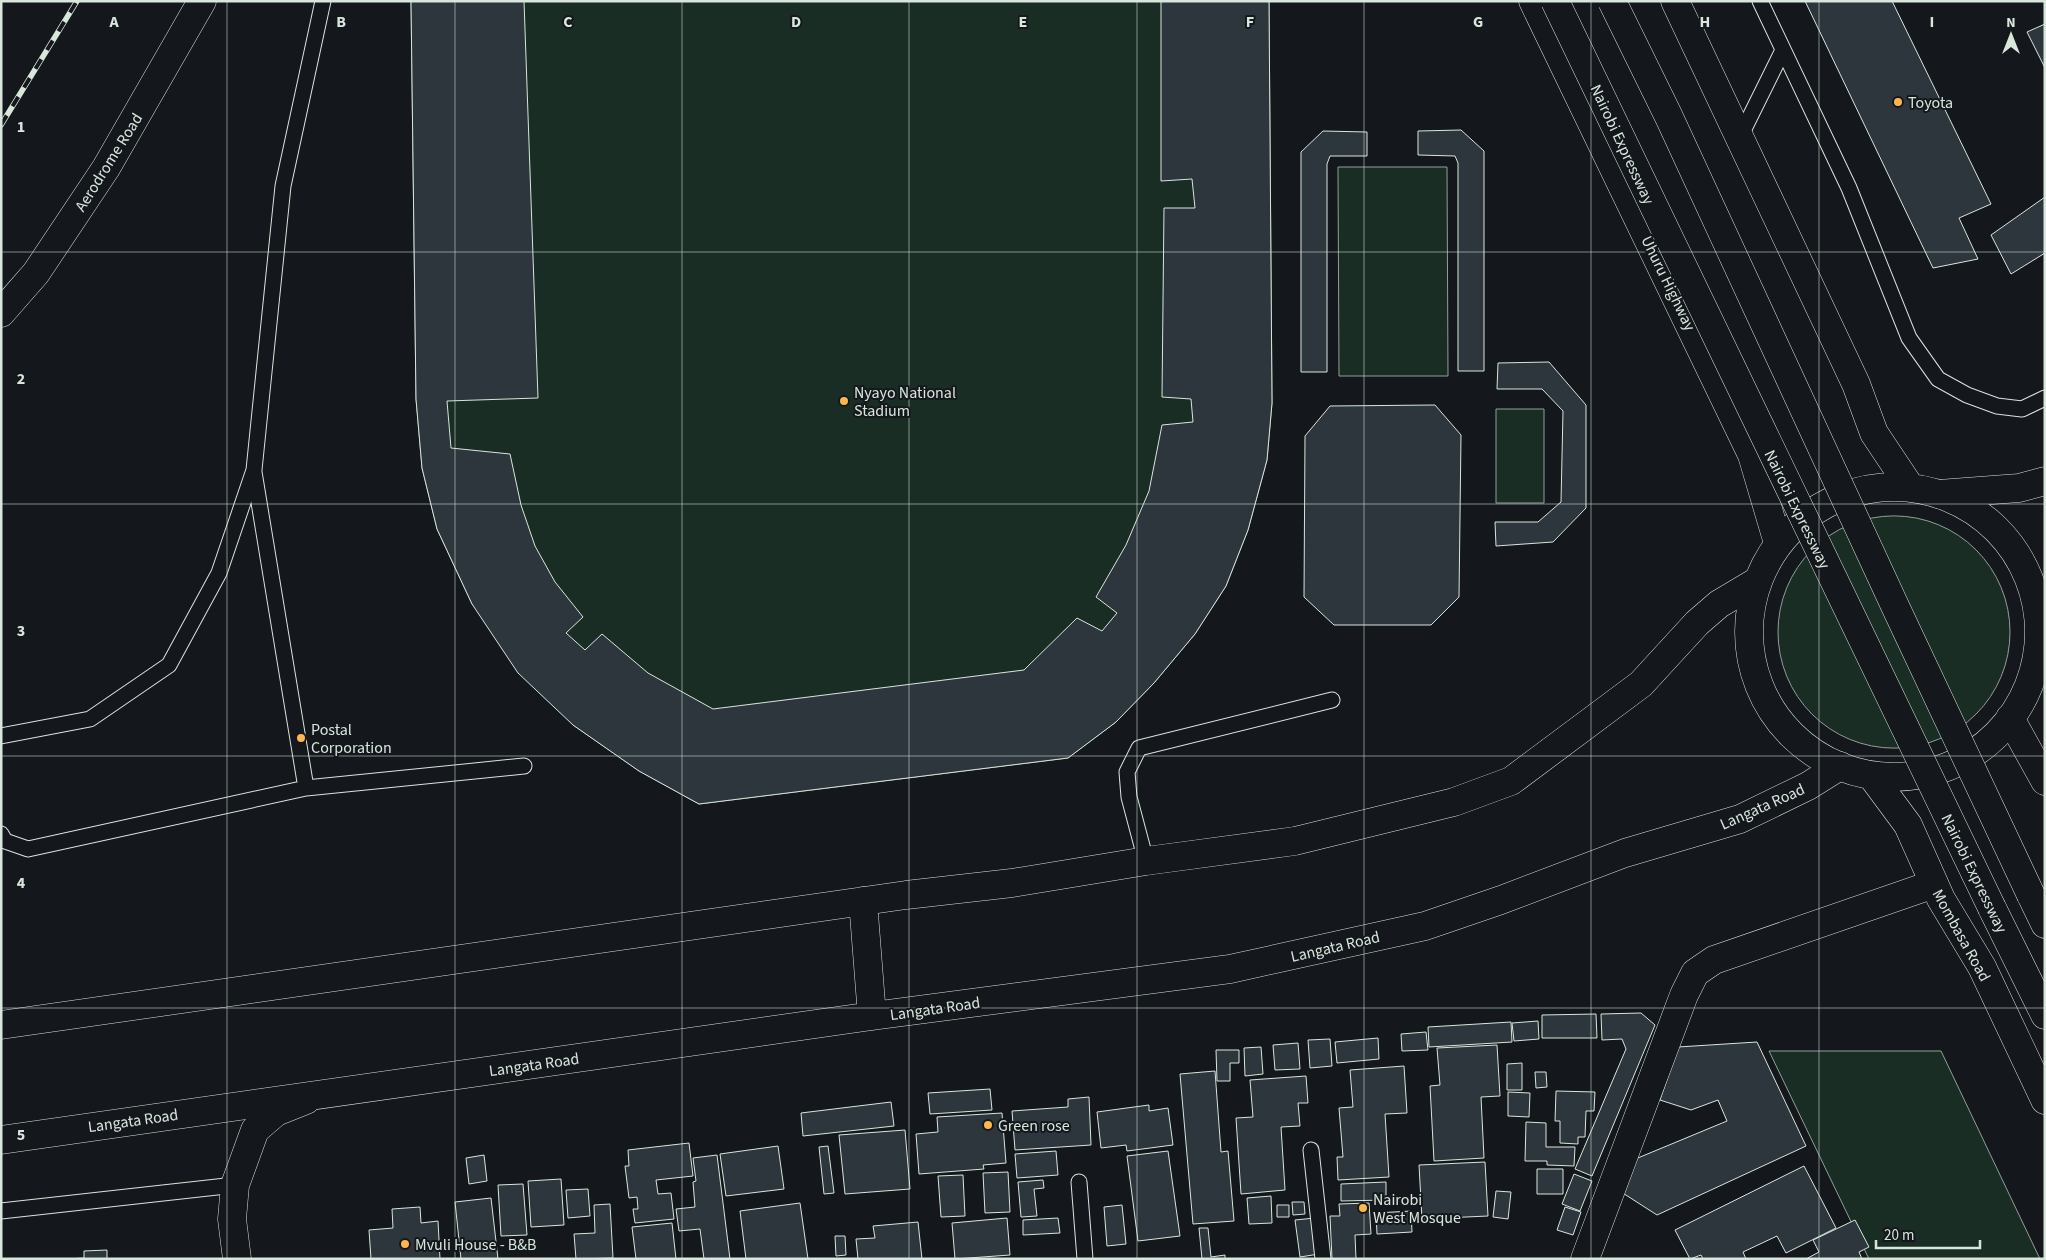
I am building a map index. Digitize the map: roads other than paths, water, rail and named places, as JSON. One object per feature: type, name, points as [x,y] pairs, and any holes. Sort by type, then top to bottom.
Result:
[{"type":"main road","name":"Aerodrome Road","points":[[1,313],[36,273],[106,168],[202,1]]},
{"type":"main road","name":"Uhuru Highway","points":[[1533,1],[1752,455],[1778,543]]},
{"type":"main road","name":"Nairobi Expressway","points":[[1555,1],[1929,779],[2045,1015]]},
{"type":"main road","points":[[1612,1],[1682,144],[1894,606],[2045,924]]},
{"type":"main road","points":[[1675,1],[1856,384],[1874,433],[1910,487]]},
{"type":"main road","points":[[1939,494],[2019,488],[2045,481]]},
{"type":"main road","points":[[1910,487],[1939,494],[1977,512],[2007,540],[2029,576],[2042,613],[2034,672],[2024,699],[2010,718],[1980,749],[1947,767],[1909,776],[1871,775],[1840,766],[1801,744],[1771,711],[1752,670],[1748,625],[1756,582],[1778,543],[1806,516],[1841,496],[1910,487]]},
{"type":"main road","points":[[1,1025],[863,902],[1012,883],[1146,861],[1295,841],[1454,802],[1511,781],[1641,684],[1697,624],[1719,604],[1756,582]]},
{"type":"main road","points":[[2010,718],[2045,781]]},
{"type":"main road","name":"Langata Road","points":[[1,1140],[872,1016],[1230,969],[1425,926],[1501,900],[1625,853],[1740,819],[1808,786],[1840,766]]},
{"type":"main road","name":"Mombasa Road","points":[[1871,775],[1908,824],[1934,884],[1966,943],[1982,967],[2045,1100]]},
{"type":"main road","points":[[1585,1259],[1684,994],[1695,973],[1714,960],[1934,884]]},
{"type":"main road","points":[[863,902],[872,1016]]},
{"type":"main road","points":[[237,1259],[232,1219],[235,1185],[255,1130],[276,1112],[324,1093]]},
{"type":"lane","points":[[1,736],[90,719],[169,665],[219,573],[254,470],[283,186],[323,1]]},
{"type":"lane","points":[[1760,1],[1850,188],[1909,338],[1938,379],[1967,395],[1998,406],[2022,409],[2045,398]]},
{"type":"lane","points":[[1740,137],[1783,50]]},
{"type":"lane","points":[[254,470],[306,788]]},
{"type":"lane","points":[[1146,861],[1129,797],[1127,772],[1140,748],[1332,700]]},
{"type":"lane","points":[[1,834],[5,841],[28,849],[306,788],[524,766]]},
{"type":"lane","points":[[1311,1150],[1323,1259]]},
{"type":"lane","points":[[1079,1182],[1085,1259]]},
{"type":"lane","points":[[1,1211],[235,1185]]},
{"type":"railway","points":[[1,125],[77,1]]},
{"type":"place","name":"Toyota","points":[[1898,102]]},
{"type":"place","name":"Nyayo National Stadium","points":[[844,401]]},
{"type":"place","name":"Postal Corporation","points":[[301,738]]},
{"type":"place","name":"Green rose","points":[[988,1125]]},
{"type":"place","name":"Nairobi West Mosque","points":[[1363,1208]]},
{"type":"place","name":"Mvuli House - B&B","points":[[405,1244]]}]
